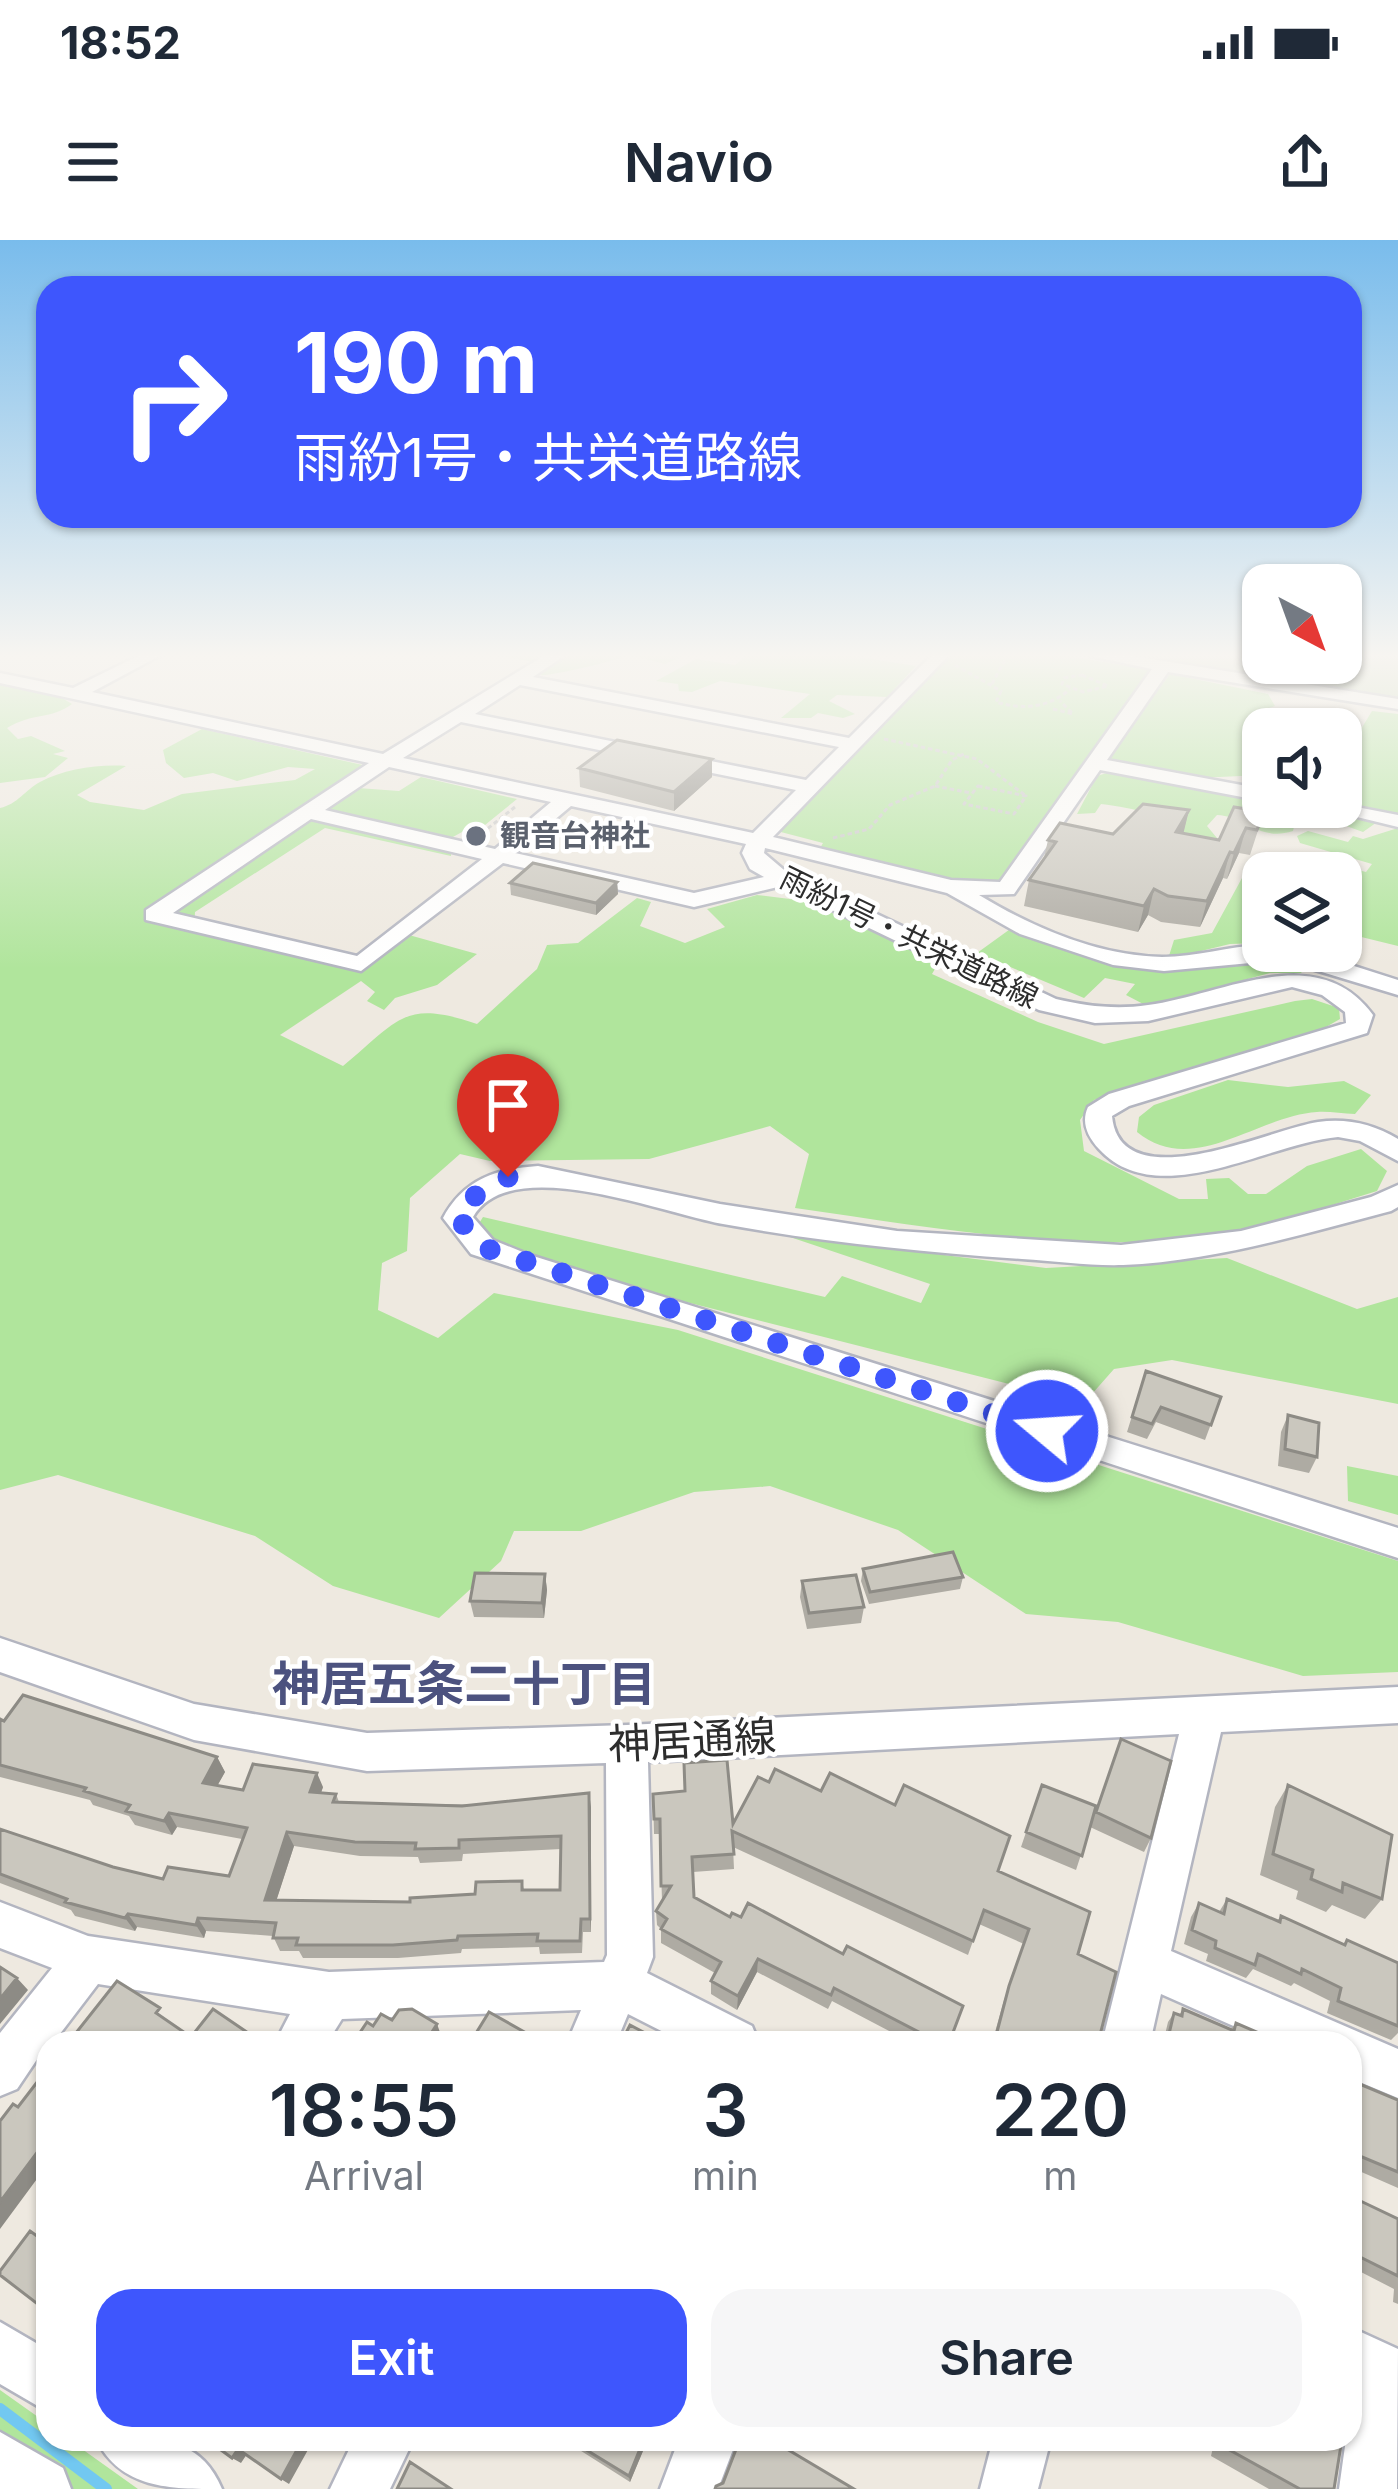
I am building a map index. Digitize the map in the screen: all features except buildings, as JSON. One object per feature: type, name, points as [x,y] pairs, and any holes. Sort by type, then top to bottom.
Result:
[{"type":"street","name":"雨紛1号・共栄道路線","points":[[375,759],[757,841],[753,853],[758,864],[784,880],[1048,1005],[1095,1015],[1148,1013],[1292,980],[1341,994]]},
{"type":"street","points":[[388,759],[154,916],[362,964],[566,800]]},
{"type":"street","points":[[671,759],[810,787]]},
{"type":"street","points":[[757,841],[838,759]]},
{"type":"street","points":[[757,841],[951,886],[1006,889],[1098,759]]},
{"type":"street","points":[[1094,764],[1242,791]]},
{"type":"street","points":[[306,812],[694,900],[784,880]]},
{"type":"street","points":[[1362,814],[1398,820]]},
{"type":"street","points":[[951,886],[979,906],[1098,954],[1166,964],[1264,952],[1300,956],[1386,984]]},
{"type":"street","points":[[1386,984],[1341,994],[1360,1015],[1358,1028],[1119,1100],[1098,1113],[1096,1128],[1106,1143],[1129,1157],[1180,1167],[1306,1132],[1343,1128],[1372,1135],[1398,1152]]},
{"type":"street","points":[[1398,1194],[1381,1204],[1240,1241],[1121,1255],[897,1240],[720,1214],[538,1175],[508,1177],[480,1190],[465,1202],[458,1218],[482,1247],[519,1262],[1398,1543]]},
{"type":"street","name":"神居通線","points":[[0,1655],[194,1723],[367,1752],[627,1744],[1398,1705]]},
{"type":"street","points":[[1129,2031],[1205,1713]]},
{"type":"street","points":[[597,2031],[630,1957],[627,1744]]},
{"type":"street","points":[[0,1925],[88,1959],[329,1996],[621,1985],[711,2031]]},
{"type":"street","points":[[0,2072],[88,1959]]},
{"type":"street","points":[[1146,1964],[1300,2031]]},
{"type":"street","points":[[307,2031],[329,1996]]},
{"type":"street","points":[[1362,2058],[1398,2074]]},
{"type":"street","points":[[0,2350],[36,2376]]},
{"type":"street","points":[[1368,2489],[1377,2369]]},
{"type":"street","points":[[142,2451],[194,2489]]},
{"type":"street","points":[[359,2489],[379,2451]]},
{"type":"street","points":[[688,2489],[703,2451]]},
{"type":"street","points":[[1009,2489],[1019,2451]]},
{"type":"street","points":[[0,2461],[41,2489]]},
{"type":"path","points":[[807,850],[812,843],[869,829],[890,805],[935,786],[954,759]]},
{"type":"path","points":[[971,759],[1026,796]]},
{"type":"path","points":[[935,786],[972,794]]},
{"type":"path","points":[[978,787],[1026,796],[1014,814],[964,804],[978,787]]},
{"type":"path","points":[[482,833],[533,793]]},
{"type":"green space","points":[[0,759],[67,759],[45,777],[0,783]]},
{"type":"green space","points":[[165,759],[336,759],[385,770],[358,788],[399,791],[421,777],[517,799],[485,825],[451,838],[451,856],[325,828],[195,912],[194,930],[341,968],[391,930],[477,954],[437,985],[395,998],[384,1010],[367,1001],[375,992],[361,981],[280,1035],[343,1066],[403,1018],[433,1014],[477,1024],[537,969],[547,945],[578,943],[637,898],[651,902],[640,926],[685,943],[725,927],[707,909],[757,895],[806,901],[939,962],[932,974],[1038,1022],[1104,1044],[1295,1001],[1312,999],[1339,1008],[1340,1019],[1312,1035],[1094,1100],[1080,1120],[1084,1151],[1179,1199],[1208,1199],[1206,1179],[1229,1178],[1248,1194],[1266,1194],[1307,1166],[1361,1149],[1387,1171],[1377,1191],[1205,1237],[1084,1242],[939,1229],[795,1208],[809,1154],[770,1126],[649,1159],[490,1161],[460,1154],[410,1198],[407,1251],[382,1263],[378,1310],[438,1338],[494,1293],[678,1330],[1398,1561],[1398,1672],[1303,1676],[1118,1622],[1026,1614],[898,1530],[770,1486],[694,1492],[581,1531],[514,1531],[501,1561],[439,1618],[333,1586],[255,1536],[58,1475],[0,1490],[0,808],[49,777],[93,767],[126,766],[77,795],[90,802],[144,810],[182,794],[295,780],[315,769],[288,767],[237,781],[213,773],[184,778]]},
{"type":"green space","points":[[848,759],[1090,759],[1001,886],[950,883],[819,850],[823,843],[777,831]]},
{"type":"green space","points":[[1242,759],[1242,776],[1197,778],[1107,760]]},
{"type":"green space","points":[[1362,759],[1398,759],[1398,818],[1362,811]]},
{"type":"green space","points":[[1113,771],[1242,795],[1242,822],[1217,815],[1207,826],[1217,838],[1194,842],[1175,826],[1139,811],[1101,804],[1095,813],[1077,814],[1097,776]]},
{"type":"green space","points":[[1362,817],[1380,820],[1363,832],[1352,828],[1362,828]]},
{"type":"green space","points":[[1255,828],[1294,828],[1281,834]]},
{"type":"green space","points":[[1398,828],[1398,946],[1362,937],[1362,871],[1372,864],[1362,861],[1362,852],[1331,852],[1300,843],[1297,836],[1308,831],[1348,842],[1353,836],[1363,839]]},
{"type":"green space","points":[[1242,878],[1242,944],[1168,959],[1174,940],[1212,933]]},
{"type":"green space","points":[[1013,927],[1154,969],[1242,959],[1242,972],[1302,972],[1270,973],[1147,1006],[1126,995],[1135,984],[1105,978],[1084,998],[977,953]]},
{"type":"green space","points":[[1228,1080],[1288,1087],[1344,1081],[1371,1095],[1355,1114],[1294,1116],[1202,1147],[1158,1145],[1137,1132],[1139,1117],[1154,1105]]},
{"type":"green space","points":[[483,1217],[825,1297],[842,1276],[921,1303],[930,1284],[781,1234],[1046,1268],[1227,1258],[1357,1309],[1398,1297],[1398,1404],[1172,1360],[1114,1369],[1084,1403],[465,1246]]},
{"type":"green space","points":[[1347,1466],[1398,1476],[1398,1515],[1348,1501]]},
{"type":"green space","points":[[0,2390],[36,2416],[36,2451],[85,2451],[138,2489],[0,2489]]},
{"type":"waterway","points":[[0,2409],[36,2436]]},
{"type":"waterway","points":[[56,2451],[106,2489]]},
{"type":"place","name":"観音台神社","points":[[476,836]]},
{"type":"district","name":"神居五条二十丁目","points":[[464,1684]]},
{"type":"route","points":[[508,1177],[465,1202],[458,1218],[482,1247],[1047,1431]]}]
